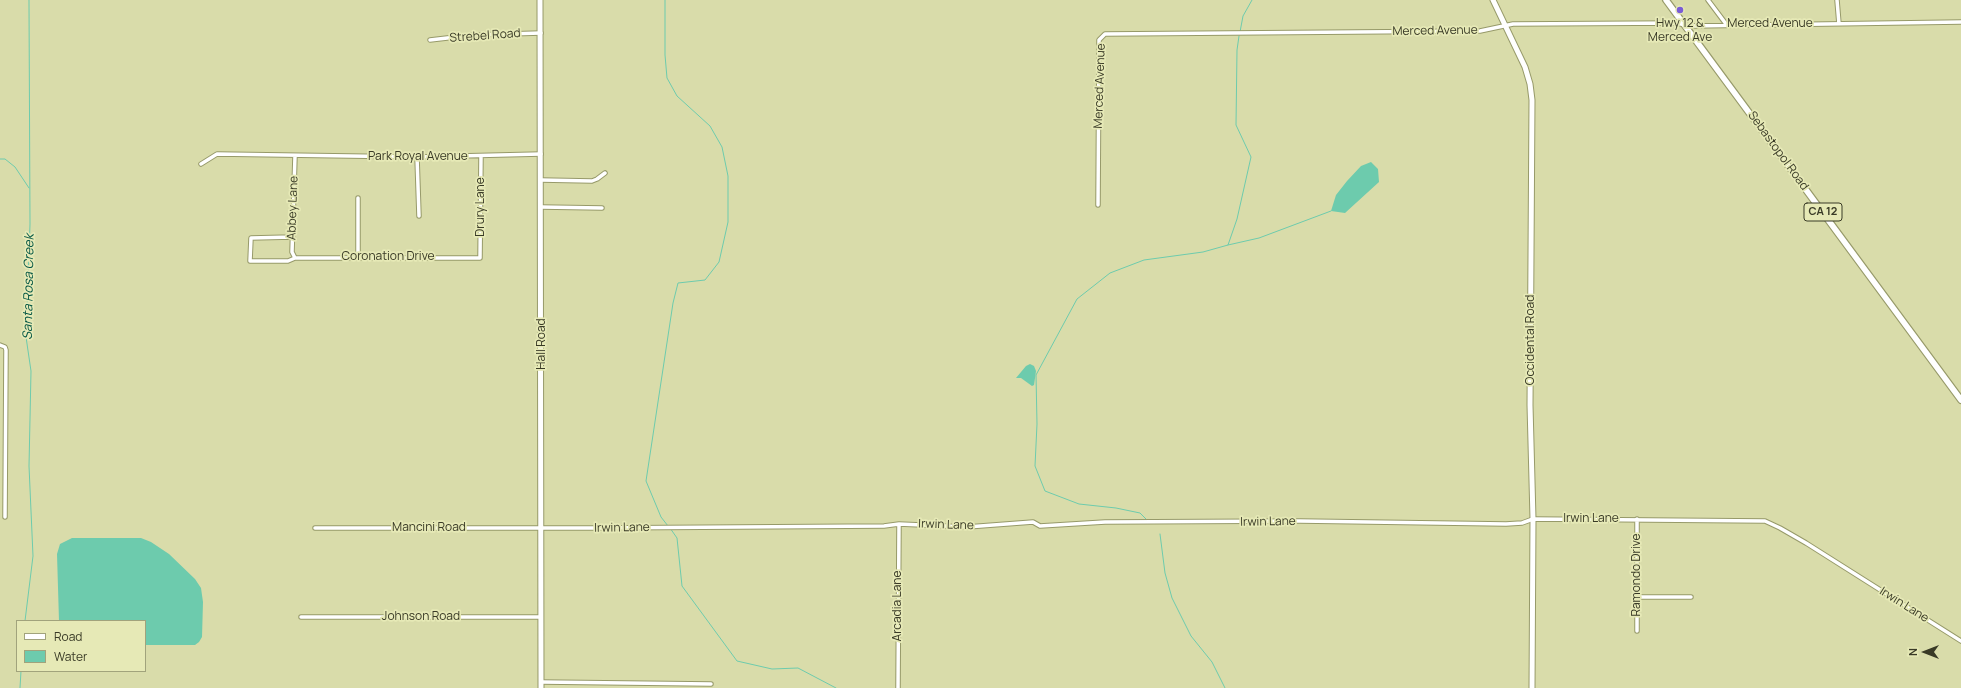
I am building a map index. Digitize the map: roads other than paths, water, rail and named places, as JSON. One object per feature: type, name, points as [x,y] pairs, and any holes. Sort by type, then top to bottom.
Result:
[{"type":"main road","name":"Sebastopol Road","points":[[1666,0],[1961,400]]},
{"type":"street","name":"Hall Road","points":[[540,0],[542,208],[541,688]]},
{"type":"street","name":"Occidental Road","points":[[1493,0],[1524,67],[1531,95],[1530,440],[1533,519],[1532,688]]},
{"type":"street","points":[[1708,0],[1726,24]]},
{"type":"street","points":[[1837,0],[1839,24]]},
{"type":"street","name":"Merced Avenue","points":[[1098,205],[1099,40],[1105,34],[1480,31],[1505,25],[1528,24],[1839,24],[1961,22]]},
{"type":"street","name":"Strebel Road","points":[[430,40],[473,34],[541,33]]},
{"type":"street","name":"Park Royal Avenue","points":[[201,164],[217,154],[418,157],[541,154]]},
{"type":"street","name":"Abbey Lane","points":[[295,156],[292,237],[292,252],[295,258]]},
{"type":"street","name":"Drury Lane","points":[[480,258],[481,156]]},
{"type":"street","points":[[418,157],[419,216]]},
{"type":"street","points":[[541,180],[592,181],[605,173]]},
{"type":"street","points":[[358,198],[358,257]]},
{"type":"street","points":[[542,208],[602,208]]},
{"type":"street","name":"Coronation Drive","points":[[292,237],[251,238],[250,261],[288,261],[295,258],[358,257],[480,258]]},
{"type":"street","points":[[0,346],[5,347],[6,350],[5,518]]},
{"type":"street","name":"Irwin Lane","points":[[542,528],[884,526],[899,524],[967,527],[1033,522],[1040,526],[1105,522],[1300,521],[1506,524],[1522,523],[1533,519],[1765,521],[1806,543],[1961,641]]},
{"type":"street","name":"Ramondo Drive","points":[[1637,519],[1637,631]]},
{"type":"street","name":"Arcadia Lane","points":[[898,688],[899,524]]},
{"type":"street","name":"Mancini Road","points":[[316,528],[542,528]]},
{"type":"street","points":[[1637,597],[1691,597]]},
{"type":"street","name":"Johnson Road","points":[[301,617],[541,617]]},
{"type":"street","points":[[541,682],[711,684]]},
{"type":"street","points":[[655,683],[663,688]]},
{"type":"water","points":[[1371,162],[1378,169],[1379,182],[1345,213],[1331,211],[1336,195],[1347,181],[1361,166]]},
{"type":"water","points":[[1030,364],[1034,366],[1036,371],[1034,385],[1032,386],[1021,378],[1016,378],[1026,366]]},
{"type":"water","points":[[72,538],[141,538],[151,542],[169,554],[195,579],[201,588],[203,602],[202,637],[199,642],[195,645],[146,645],[146,620],[59,620],[57,554],[60,544]]},
{"type":"waterway","name":"Santa Rosa Creek","points":[[25,620],[33,556],[29,466],[31,371],[26,337],[30,224],[29,0]]},
{"type":"waterway","points":[[665,0],[665,55],[667,78],[677,96],[710,126],[722,147],[728,176],[728,222],[719,262],[705,280],[678,283],[673,303],[646,481],[661,517],[668,526]]},
{"type":"waterway","points":[[1240,32],[1243,16],[1252,0]]},
{"type":"waterway","points":[[1146,519],[1140,513],[1116,508],[1079,504],[1045,491],[1035,466],[1037,424],[1036,375],[1077,299],[1110,273],[1144,260],[1203,252],[1228,245],[1237,219],[1251,157],[1236,125],[1237,50],[1239,36]]},
{"type":"waterway","points":[[0,159],[5,159],[15,167],[29,188]]},
{"type":"waterway","points":[[1228,245],[1259,238],[1331,211]]},
{"type":"waterway","points":[[670,528],[677,538],[682,586],[737,661],[772,669],[798,668],[836,688]]},
{"type":"waterway","points":[[1160,534],[1165,573],[1172,598],[1191,636],[1212,662],[1225,688]]},
{"type":"waterway","name":"Santa Rosa Creek","points":[[20,688],[21,672]]},
{"type":"place","name":"Hwy 12 & Merced Ave","points":[[1680,10]]}]
